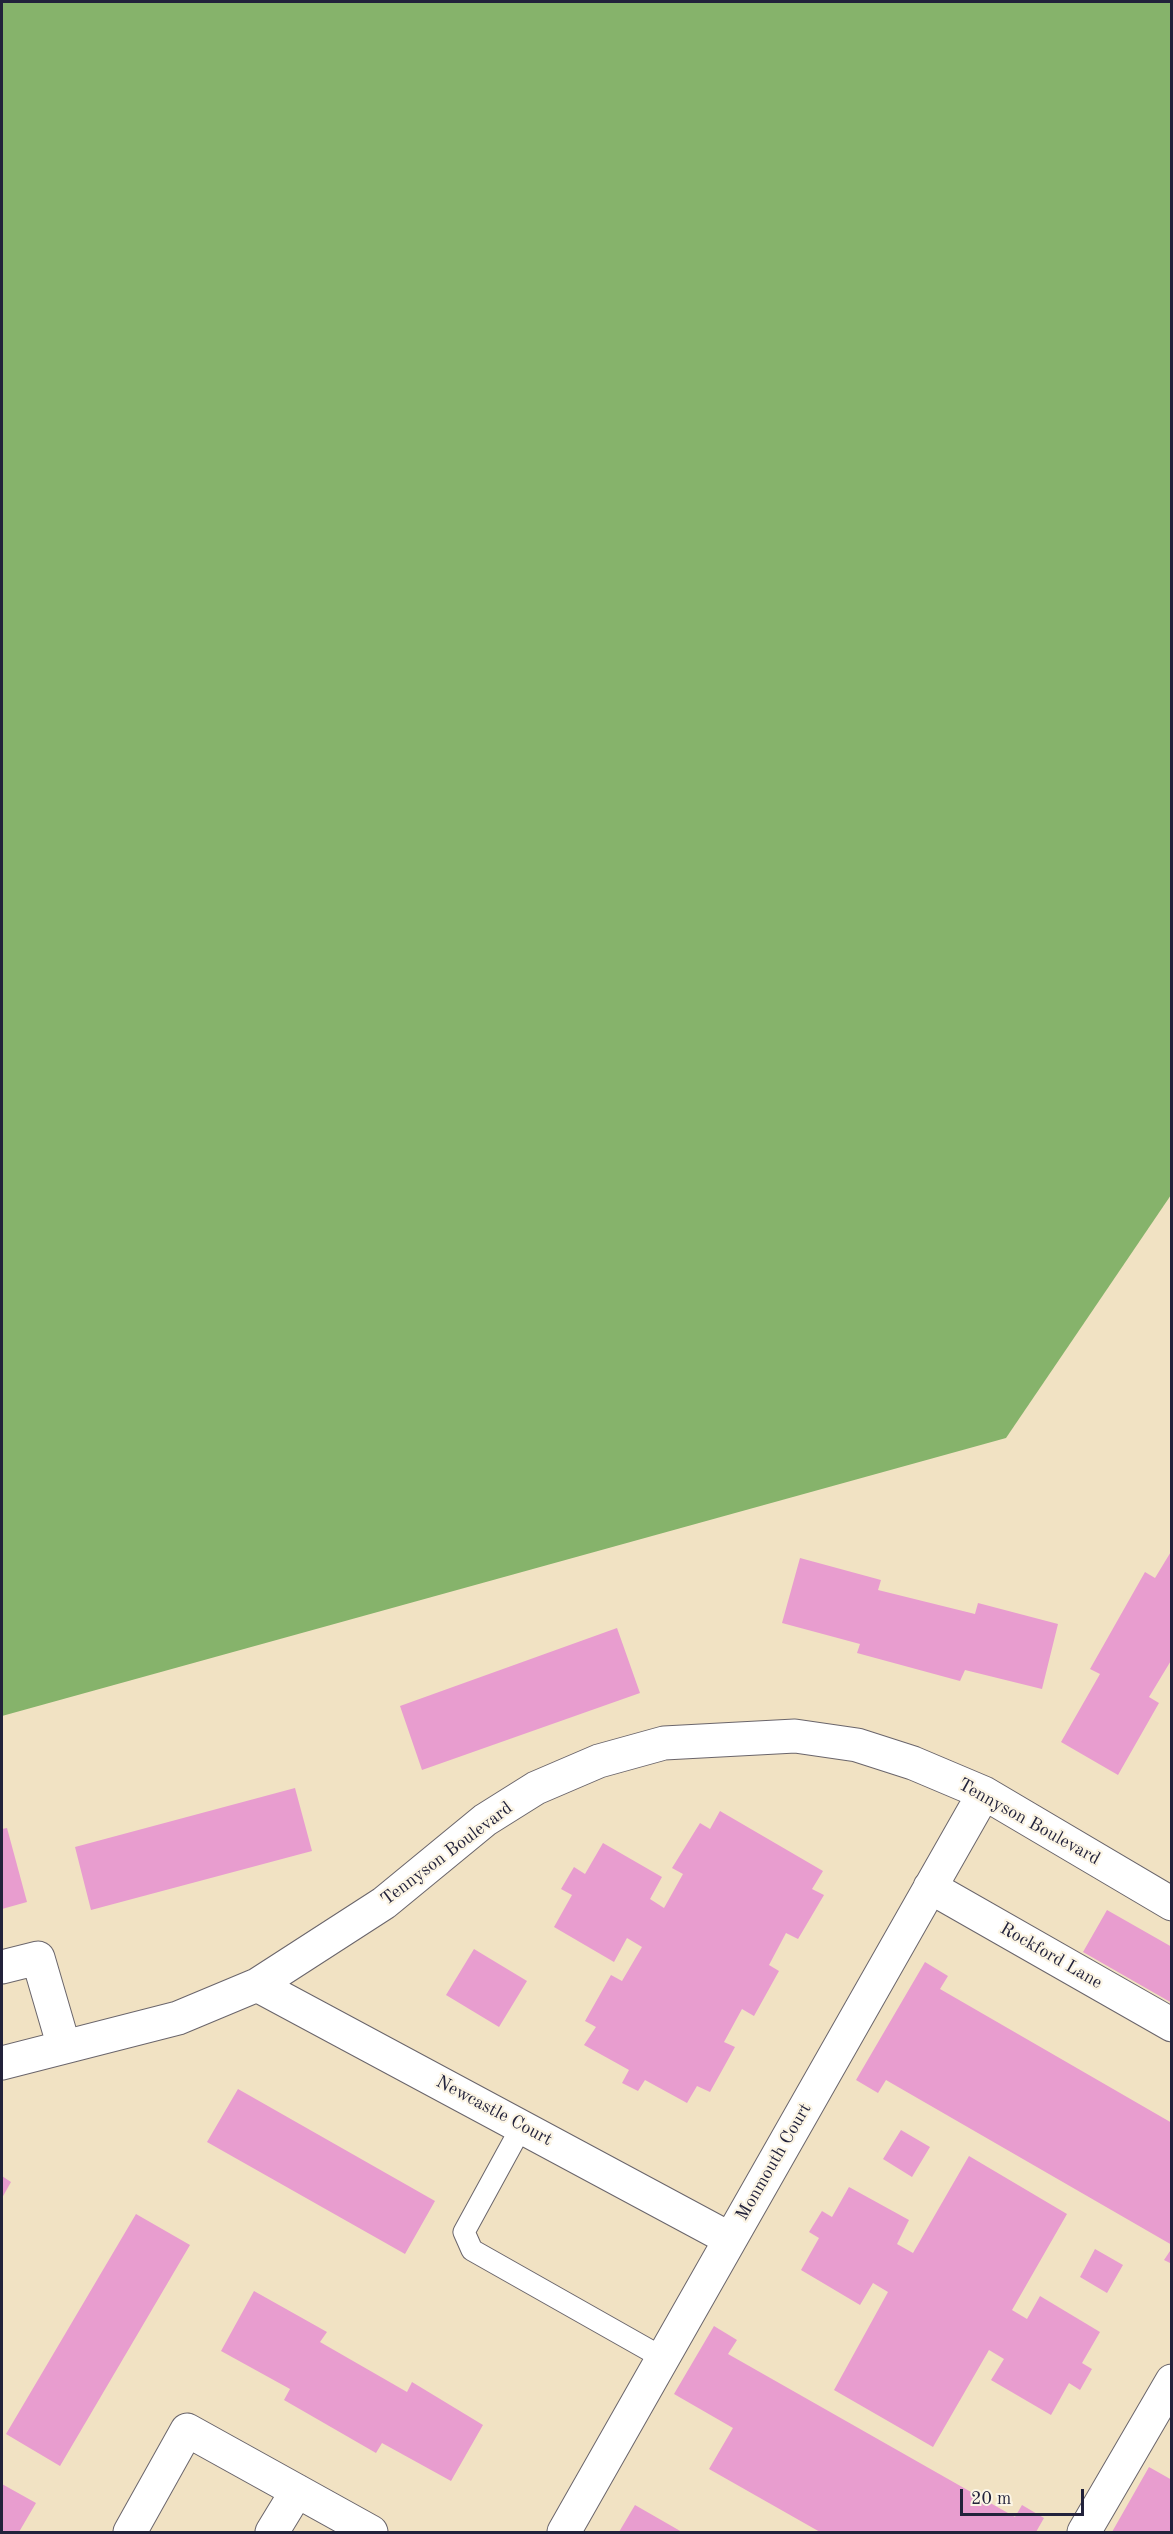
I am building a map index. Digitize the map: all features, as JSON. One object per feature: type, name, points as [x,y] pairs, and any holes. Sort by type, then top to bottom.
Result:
[{"type":"street","name":"Tennyson Boulevard","points":[[2,2063],[178,2018],[257,1985],[384,1903],[485,1820],[537,1788],[599,1761],[664,1743],[795,1736],[857,1745],[913,1763],[984,1793],[1172,1904]]},
{"type":"street","name":"Monmouth Court","points":[[564,2532],[984,1793]]},
{"type":"street","name":"Rockford Lane","points":[[930,1887],[1172,2025]]},
{"type":"street","points":[[2,1967],[38,1958],[64,2047]]},
{"type":"street","name":"Newcastle Court","points":[[257,1985],[730,2239]]},
{"type":"street","points":[[1084,2532],[1172,2381]]},
{"type":"street","points":[[130,2532],[187,2430],[371,2532]]},
{"type":"street","points":[[272,2532],[297,2491]]},
{"type":"lane","points":[[522,2126],[464,2232],[472,2250],[663,2358]]},
{"type":"green space","points":[[2,2],[1171,2],[1171,1195],[1006,1438],[2,1716]]},
{"type":"building","points":[[1172,1550],[1172,1659],[1149,1697],[1159,1703],[1118,1775],[1061,1742],[1100,1674],[1090,1669],[1145,1572],[1155,1578]]},
{"type":"building","points":[[800,1558],[881,1580],[878,1590],[975,1614],[978,1603],[1058,1624],[1042,1689],[965,1670],[960,1681],[857,1653],[860,1644],[782,1623]]},
{"type":"building","points":[[617,1628],[640,1693],[422,1770],[400,1706]]},
{"type":"building","points":[[295,1788],[312,1851],[91,1910],[75,1847]]},
{"type":"building","points":[[720,1811],[823,1871],[812,1889],[824,1895],[798,1939],[786,1933],[769,1965],[779,1971],[754,2016],[742,2009],[724,2042],[735,2047],[710,2092],[697,2086],[687,2103],[645,2080],[638,2091],[622,2083],[629,2070],[584,2045],[596,2027],[585,2021],[611,1975],[622,1981],[642,1947],[627,1938],[614,1962],[554,1927],[572,1895],[561,1889],[574,1867],[585,1874],[603,1843],[662,1877],[650,1899],[664,1908],[683,1874],[672,1868],[700,1823],[710,1829]]},
{"type":"building","points":[[7,1828],[27,1902],[2,1909],[2,1829]]},
{"type":"building","points":[[1107,1910],[1172,1947],[1172,2003],[1083,1952]]},
{"type":"building","points":[[474,1949],[527,1981],[499,2027],[446,1995]]},
{"type":"building","points":[[925,1962],[948,1976],[940,1989],[1172,2123],[1172,2245],[886,2080],[878,2093],[856,2080]]},
{"type":"building","points":[[238,2089],[435,2201],[405,2254],[207,2142]]},
{"type":"building","points":[[901,2130],[930,2147],[912,2177],[883,2159]]},
{"type":"building","points":[[969,2156],[1067,2214],[1012,2310],[1027,2319],[1040,2296],[1100,2332],[1082,2363],[1092,2369],[1080,2390],[1069,2383],[1051,2415],[991,2380],[1004,2359],[989,2350],[933,2447],[834,2390],[888,2292],[873,2283],[860,2305],[801,2270],[819,2238],[809,2232],[822,2211],[832,2217],[849,2187],[909,2220],[897,2244],[913,2253]]},
{"type":"building","points":[[2,2176],[11,2182],[2,2198]]},
{"type":"building","points":[[136,2214],[190,2245],[60,2466],[6,2434]]},
{"type":"building","points":[[1172,2248],[1172,2264],[1164,2260]]},
{"type":"building","points":[[1095,2249],[1123,2265],[1107,2293],[1080,2277]]},
{"type":"building","points":[[254,2291],[327,2332],[320,2342],[407,2392],[412,2382],[483,2425],[451,2481],[382,2443],[376,2453],[284,2400],[290,2389],[221,2351]]},
{"type":"building","points":[[714,2326],[737,2340],[728,2354],[1015,2517],[1022,2505],[1044,2518],[1036,2532],[820,2532],[709,2469],[733,2428],[674,2394]]},
{"type":"building","points":[[1149,2467],[1172,2480],[1172,2532],[1112,2532]]},
{"type":"building","points":[[2,2484],[36,2503],[19,2532],[2,2532]]},
{"type":"building","points":[[635,2505],[682,2532],[619,2532]]}]
